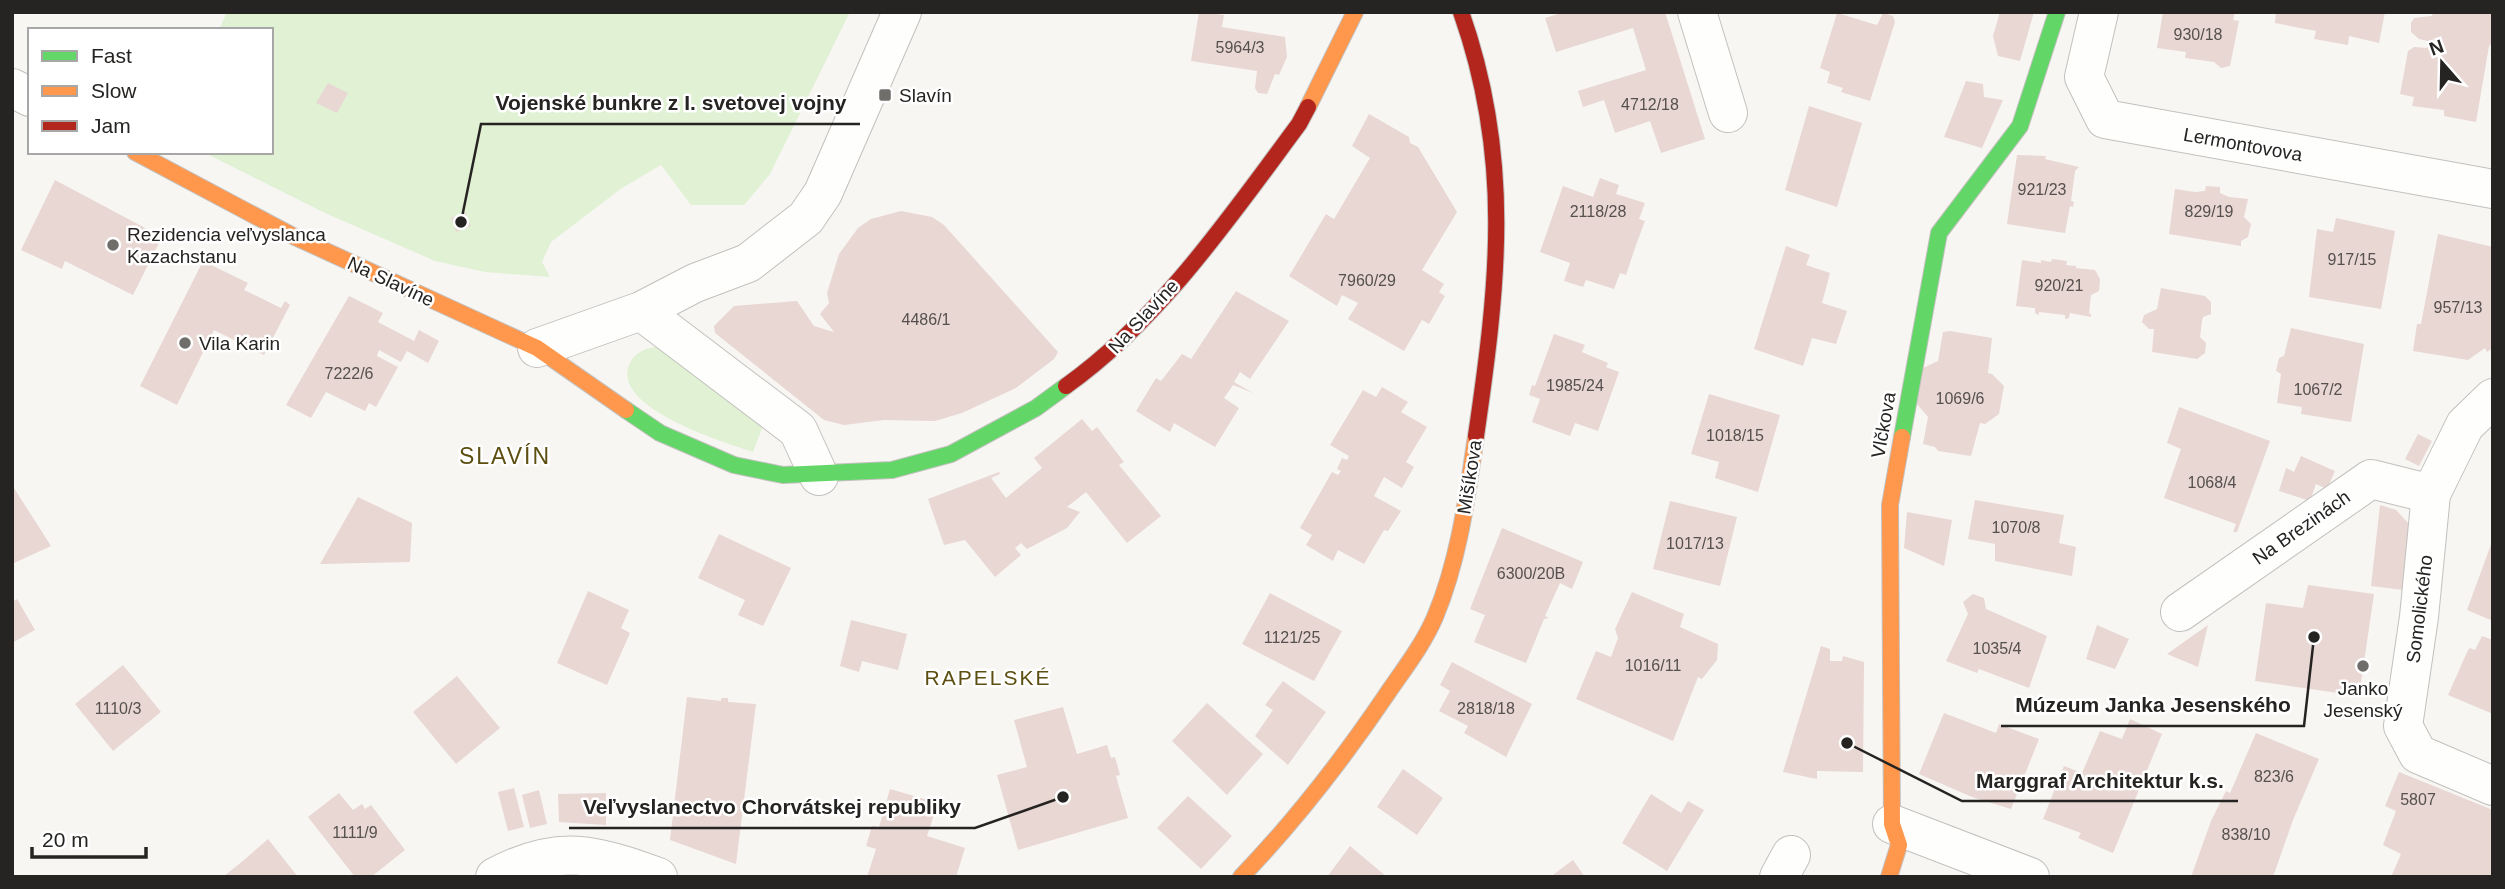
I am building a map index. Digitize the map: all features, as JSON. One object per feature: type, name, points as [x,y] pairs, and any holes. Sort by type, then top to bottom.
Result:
[{"type":"street","points":[[537,348],[640,311],[695,283],[748,263],[806,218],[823,193],[902,12]]},
{"type":"street","name":"Na Slavíne","points":[[139,154],[293,236],[537,348],[660,433],[696,451],[757,471],[783,475],[819,476],[892,470],[951,454],[1036,408],[1097,364],[1146,317],[1224,225],[1299,124],[1355,12]]},
{"type":"street","name":"Mišíkova","points":[[1241,877],[1340,764],[1411,659],[1436,615],[1457,545],[1483,384],[1497,214],[1490,122],[1483,80],[1461,12]]},
{"type":"street","points":[[1698,12],[1728,113]]},
{"type":"street","name":"Vlčkova","points":[[1889,877],[1899,845],[1892,824],[1890,505],[1939,233],[2020,126],[2057,12]]},
{"type":"street","name":"Lermontovova","points":[[2099,12],[2084,77],[2105,120],[2493,189]]},
{"type":"street","points":[[12,88],[28,96]]},
{"type":"street","points":[[640,311],[799,430],[819,476]]},
{"type":"street","name":"Somolického","points":[[2493,398],[2465,425],[2431,494],[2420,617],[2403,726],[2418,754],[2493,786]]},
{"type":"street","name":"Na Brezinách","points":[[2180,612],[2371,479],[2431,494]]},
{"type":"street","points":[[1892,824],[2030,877]]},
{"type":"street","points":[[495,877],[524,864],[582,854],[603,857],[658,877]]},
{"type":"green space","points":[[227,12],[850,12],[770,174],[744,205],[691,205],[661,165],[622,188],[551,242],[542,262],[550,277],[485,272],[435,261],[325,213],[207,154],[273,154],[273,28],[220,28]]},
{"type":"green space","points":[[654,347],[667,349],[763,426],[753,452],[673,421],[637,395],[628,381],[629,365],[639,353]]},
{"type":"building","points":[[1199,12],[1224,15],[1222,27],[1285,37],[1287,57],[1279,75],[1275,74],[1267,94],[1258,93],[1255,88],[1257,71],[1191,61]]},
{"type":"building","points":[[1565,12],[1665,12],[1705,139],[1661,153],[1650,121],[1615,133],[1604,100],[1583,107],[1578,91],[1646,70],[1633,28],[1556,52],[1545,18]]},
{"type":"building","points":[[2000,12],[2034,12],[2020,61],[1998,56],[1993,36]]},
{"type":"building","points":[[2163,12],[2235,12],[2233,20],[2239,21],[2230,66],[2221,68],[2214,62],[2185,58],[2186,52],[2157,48]]},
{"type":"building","points":[[2276,12],[2385,12],[2379,43],[2349,36],[2348,45],[2314,39],[2316,31],[2275,23]]},
{"type":"building","points":[[2433,12],[2493,12],[2493,42],[2489,46],[2476,122],[2444,116],[2444,110],[2412,106],[2414,97],[2400,94],[2408,51],[2414,47],[2427,48],[2428,41],[2419,39],[2411,32],[2411,23],[2414,18],[2432,16]]},
{"type":"building","points":[[1837,13],[1877,25],[1883,13],[1893,16],[1895,22],[1870,101],[1841,92],[1843,88],[1827,83],[1830,72],[1820,68]]},
{"type":"building","points":[[1966,81],[1983,84],[1984,97],[2003,100],[1982,148],[1944,137]]},
{"type":"building","points":[[328,83],[348,93],[337,113],[316,103]]},
{"type":"building","points":[[1809,106],[1862,123],[1837,207],[1785,190]]},
{"type":"building","points":[[1369,114],[1409,137],[1410,143],[1418,147],[1457,212],[1422,270],[1444,284],[1439,292],[1445,296],[1429,324],[1422,320],[1404,351],[1348,319],[1358,303],[1342,295],[1337,306],[1289,276],[1326,214],[1334,219],[1370,158],[1352,146]]},
{"type":"building","points":[[2017,155],[2046,156],[2045,159],[2079,167],[2075,171],[2071,201],[2074,202],[2073,207],[2070,206],[2065,233],[2007,224]]},
{"type":"building","points":[[1600,178],[1619,185],[1616,194],[1645,203],[1639,219],[1645,221],[1626,275],[1620,273],[1614,289],[1586,280],[1583,287],[1564,281],[1570,263],[1540,252],[1563,186],[1593,197]]},
{"type":"building","points":[[55,180],[162,237],[133,295],[65,261],[62,269],[21,250]]},
{"type":"building","points":[[2206,186],[2220,187],[2220,193],[2229,197],[2248,199],[2244,217],[2251,224],[2248,237],[2241,241],[2241,246],[2169,234],[2175,189],[2195,192],[2205,191]]},
{"type":"building","points":[[901,211],[932,217],[944,225],[1058,352],[1054,359],[1016,388],[962,413],[935,421],[884,420],[844,425],[824,420],[715,333],[714,326],[734,306],[797,301],[814,326],[834,332],[820,314],[829,303],[827,293],[839,254],[858,228],[871,219]]},
{"type":"building","points":[[465,212],[471,226],[456,232],[451,218]]},
{"type":"building","points":[[2336,218],[2395,231],[2381,309],[2309,297],[2317,229],[2333,232]]},
{"type":"building","points":[[2438,234],[2493,247],[2493,348],[2487,352],[2485,348],[2468,360],[2413,351],[2417,324],[2421,324]]},
{"type":"building","points":[[1786,246],[1810,255],[1806,265],[1830,273],[1822,303],[1847,311],[1836,344],[1812,338],[1803,366],[1754,349]]},
{"type":"building","points":[[2052,259],[2067,261],[2066,265],[2076,268],[2095,270],[2100,279],[2099,291],[2091,295],[2091,317],[2070,313],[2069,318],[2065,319],[2065,315],[2039,312],[2039,315],[2035,313],[2035,308],[2016,306],[2022,260],[2041,263],[2041,260],[2051,262]]},
{"type":"building","name":"Vila Karin","points":[[203,261],[248,283],[244,290],[281,308],[285,301],[290,305],[264,355],[214,330],[177,405],[140,386]]},
{"type":"building","points":[[2161,288],[2205,296],[2211,302],[2211,314],[2203,317],[2200,337],[2206,343],[2205,353],[2197,359],[2152,352],[2154,329],[2149,329],[2142,322],[2144,315],[2157,309]]},
{"type":"building","points":[[1236,291],[1289,321],[1250,379],[1240,372],[1234,382],[1253,393],[1233,385],[1224,398],[1239,408],[1215,447],[1174,423],[1170,432],[1136,411],[1156,378],[1161,381],[1182,354],[1191,359]]},
{"type":"building","points":[[349,296],[383,313],[378,322],[414,341],[419,330],[439,341],[428,363],[407,351],[401,362],[379,350],[377,356],[398,367],[376,407],[369,403],[365,411],[326,392],[311,418],[286,405]]},
{"type":"building","points":[[2291,328],[2364,344],[2351,422],[2301,414],[2302,407],[2277,403],[2281,374],[2276,371],[2279,358],[2284,356]]},
{"type":"building","points":[[1943,332],[1992,338],[1988,373],[2004,386],[1999,414],[1985,424],[1980,423],[1971,456],[1938,451],[1935,447],[1923,444],[1928,417],[1916,403],[1923,368],[1938,361]]},
{"type":"building","points":[[1554,334],[1585,345],[1582,352],[1608,363],[1606,367],[1619,372],[1598,431],[1575,423],[1570,436],[1532,422],[1540,399],[1529,395],[1532,385],[1535,386]]},
{"type":"building","points":[[1382,387],[1408,402],[1401,412],[1427,427],[1406,462],[1414,467],[1402,488],[1384,477],[1374,496],[1401,511],[1388,531],[1384,530],[1364,564],[1338,550],[1333,561],[1306,545],[1312,535],[1300,528],[1332,472],[1338,475],[1341,471],[1337,469],[1342,458],[1347,460],[1349,456],[1330,445],[1363,390],[1376,397]]},
{"type":"building","points":[[1709,394],[1780,415],[1758,492],[1715,478],[1719,462],[1691,454]]},
{"type":"building","points":[[2179,407],[2270,441],[2237,532],[2233,532],[2236,524],[2164,498],[2181,449],[2167,443]]},
{"type":"building","points":[[1082,419],[1092,431],[1097,427],[1124,462],[1119,465],[1161,516],[1127,543],[1086,492],[1067,507],[1080,512],[1067,528],[1027,549],[1021,543],[1015,548],[1021,555],[995,577],[965,540],[944,545],[928,499],[999,472],[1000,474],[991,478],[1006,498],[1042,468],[1034,458]]},
{"type":"building","points":[[2418,434],[2432,441],[2419,466],[2405,459]]},
{"type":"building","points":[[2301,456],[2335,471],[2327,489],[2316,484],[2310,501],[2279,491],[2286,468],[2294,472]]},
{"type":"building","points":[[12,485],[51,546],[12,564]]},
{"type":"building","points":[[358,497],[412,523],[410,562],[320,564]]},
{"type":"building","points":[[1975,500],[2064,515],[2059,543],[2076,547],[2072,576],[1995,561],[1995,544],[1968,539]]},
{"type":"building","points":[[1670,501],[1737,517],[1720,586],[1653,569]]},
{"type":"building","points":[[2380,505],[2396,510],[2410,525],[2403,590],[2371,586]]},
{"type":"building","points":[[1907,512],[1952,520],[1944,566],[1904,548]]},
{"type":"building","points":[[1502,528],[1583,562],[1572,589],[1560,583],[1545,616],[1549,618],[1544,619],[1526,663],[1474,642],[1485,615],[1470,609]]},
{"type":"building","points":[[719,534],[791,568],[763,626],[738,615],[745,600],[698,578]]},
{"type":"building","points":[[2493,539],[2493,621],[2467,610]]},
{"type":"building","points":[[2308,585],[2374,594],[2359,696],[2255,681],[2266,603],[2303,608]]},
{"type":"building","points":[[588,591],[629,610],[621,628],[630,633],[607,685],[557,663]]},
{"type":"building","points":[[1632,592],[1684,614],[1680,627],[1718,644],[1717,660],[1702,679],[1698,677],[1673,741],[1576,699],[1596,651],[1611,657],[1618,638],[1615,629]]},
{"type":"building","points":[[1270,593],[1342,631],[1314,681],[1242,644]]},
{"type":"building","points":[[1973,594],[1984,598],[1986,609],[2047,636],[2029,688],[1979,669],[1977,673],[1946,661],[1968,614],[1963,602]]},
{"type":"building","points":[[17,599],[35,630],[12,643],[12,602]]},
{"type":"building","points":[[851,620],[907,634],[898,670],[862,661],[859,672],[840,666]]},
{"type":"building","points":[[2097,625],[2129,639],[2115,669],[2086,659]]},
{"type":"building","points":[[2208,625],[2198,667],[2167,654],[2181,644]]},
{"type":"building","points":[[2482,636],[2493,640],[2493,714],[2448,695],[2468,650],[2475,650]]},
{"type":"building","points":[[1821,646],[1830,649],[1830,661],[1842,661],[1843,656],[1864,662],[1863,772],[1817,771],[1817,779],[1783,772]]},
{"type":"building","points":[[1452,662],[1532,704],[1506,757],[1464,733],[1468,726],[1439,711],[1450,691],[1440,685]]},
{"type":"building","points":[[123,665],[161,712],[113,751],[75,704]]},
{"type":"building","points":[[457,676],[500,728],[456,764],[413,712]]},
{"type":"building","points":[[1283,681],[1326,712],[1288,765],[1255,736],[1273,710],[1265,705]]},
{"type":"building","points":[[687,697],[721,701],[721,698],[728,698],[728,702],[756,704],[736,864],[670,840]]},
{"type":"building","points":[[1207,703],[1263,754],[1227,795],[1172,741]]},
{"type":"building","points":[[1063,707],[1077,754],[1107,745],[1111,758],[1115,757],[1120,775],[1116,776],[1128,818],[1018,850],[997,775],[1027,767],[1014,720]]},
{"type":"building","points":[[1944,713],[1996,733],[1999,724],[2039,739],[2011,809],[1972,797],[1919,774]]},
{"type":"building","points":[[2130,719],[2162,734],[2113,853],[2078,838],[2081,833],[2043,819],[2064,766],[2082,773],[2100,731],[2122,739]]},
{"type":"building","points":[[2256,733],[2319,759],[2273,877],[2191,877],[2211,821],[2226,791],[2230,793]]},
{"type":"building","points":[[1403,769],[1443,798],[1417,835],[1377,807]]},
{"type":"building","points":[[2399,772],[2493,810],[2493,877],[2391,877],[2401,854],[2383,845],[2396,811],[2385,806]]},
{"type":"building","points":[[514,788],[524,827],[508,831],[498,792]]},
{"type":"building","points":[[890,789],[938,803],[927,836],[965,848],[956,877],[867,877],[876,849],[866,846],[872,826],[879,827]]},
{"type":"building","points":[[539,790],[547,824],[530,828],[522,795]]},
{"type":"building","points":[[339,793],[353,810],[362,804],[365,809],[371,805],[405,850],[371,877],[355,877],[308,817]]},
{"type":"building","points":[[606,793],[606,825],[559,822],[558,794]]},
{"type":"building","points":[[1651,794],[1681,813],[1688,801],[1704,810],[1667,871],[1622,843]]},
{"type":"building","points":[[1188,796],[1232,836],[1201,869],[1157,828]]},
{"type":"building","points":[[268,839],[298,877],[223,877],[244,860]]},
{"type":"building","points":[[1350,846],[1387,877],[1327,877]]},
{"type":"building","points":[[1573,860],[1585,877],[1550,877]]},
{"type":"traffic: fast","points":[[1902,437],[1939,233],[2020,126],[2057,12]]},
{"type":"traffic: fast","points":[[626,410],[660,433],[734,465],[783,475],[892,470],[951,454],[1036,408],[1066,386]]},
{"type":"traffic: slow","points":[[1308,107],[1355,12]]},
{"type":"traffic: slow","points":[[139,154],[293,236],[537,348],[626,410]]},
{"type":"traffic: slow","points":[[1241,877],[1281,834],[1336,765],[1419,647],[1430,627],[1456,551],[1476,436]]},
{"type":"traffic: slow","points":[[1889,877],[1899,845],[1892,824],[1890,505],[1902,437]]},
{"type":"traffic: jam","points":[[1461,12],[1477,66],[1488,119],[1496,222],[1495,274],[1476,436]]},
{"type":"traffic: jam","points":[[1066,386],[1100,359],[1163,298],[1247,195],[1299,124],[1308,107]]},
{"type":"place","name":"Slavín","points":[[885,95]]},
{"type":"place","name":"Vojenské bunkre z I. svetovej vojny","points":[[461,222]]},
{"type":"place","name":"Rezidencia veľvyslanca Kazachstanu","points":[[113,245]]},
{"type":"place","name":"Vila Karin","points":[[185,343]]},
{"type":"place","name":"Múzeum Janka Jesenského","points":[[2314,637]]},
{"type":"place","name":"Janko Jesenský","points":[[2363,666]]},
{"type":"place","name":"Marggraf Architektur k.s.","points":[[1847,743]]},
{"type":"place","name":"Veľvyslanectvo Chorvátskej republiky","points":[[1063,797]]},
{"type":"district","name":"SLAVÍN","points":[[505,456]]},
{"type":"district","name":"RAPELSKÉ","points":[[988,678]]}]
